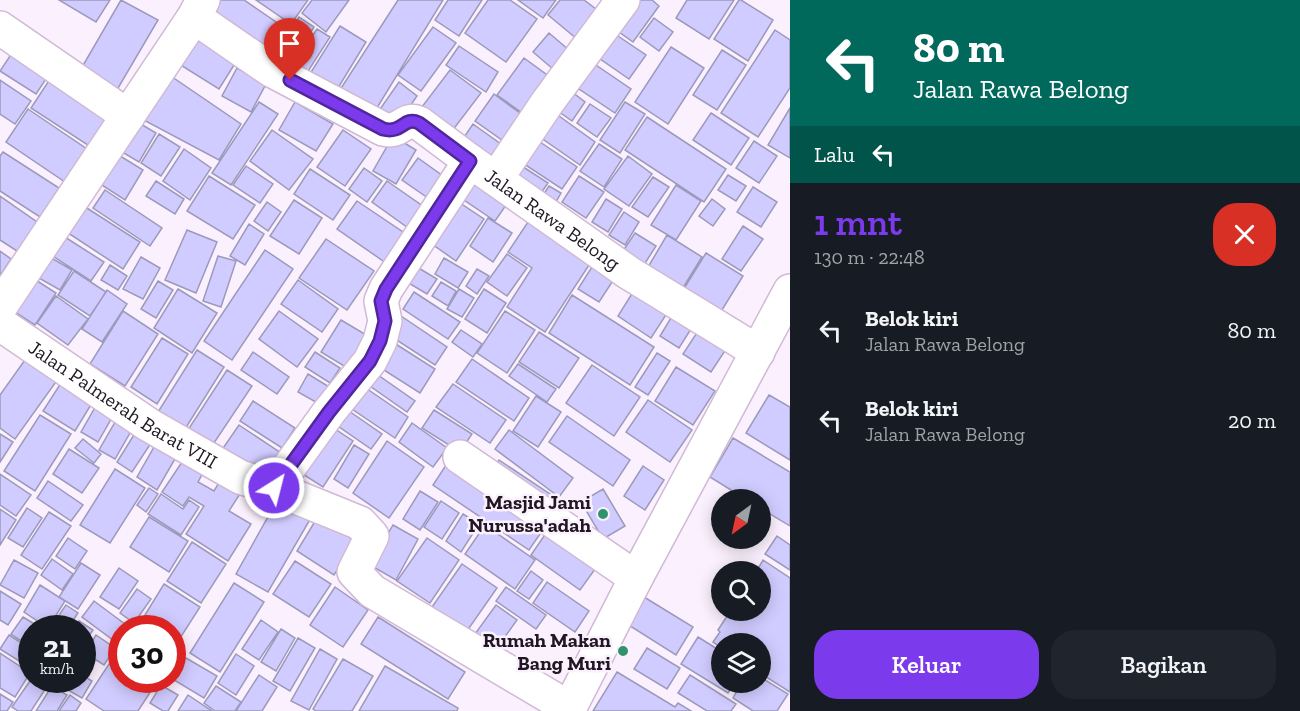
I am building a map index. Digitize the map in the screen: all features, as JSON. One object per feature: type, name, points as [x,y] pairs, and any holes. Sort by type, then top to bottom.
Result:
[{"type":"street","points":[[274,488],[329,412],[370,361],[380,341],[385,321],[381,301],[386,289],[483,170],[547,103],[623,0]]},
{"type":"street","points":[[0,307],[198,8]]},
{"type":"street","name":"Jalan Rawa Belong","points":[[198,8],[271,70],[383,129],[396,130],[413,120],[419,123],[629,273],[758,352]]},
{"type":"street","points":[[0,28],[128,116]]},
{"type":"street","points":[[568,709],[758,352],[786,309]]},
{"type":"street","name":"Jalan Palmerah Barat VIII","points":[[0,324],[149,425],[240,477],[274,488],[360,523],[372,536],[354,572],[372,591],[568,709]]},
{"type":"street","points":[[460,457],[636,578]]},
{"type":"building","points":[[59,0],[110,0],[96,22]]},
{"type":"building","points":[[121,0],[158,20],[114,95],[78,74]]},
{"type":"building","points":[[213,0],[244,0],[279,24],[257,56],[201,18]]},
{"type":"building","points":[[256,0],[308,0],[291,24]]},
{"type":"building","points":[[312,0],[349,0],[326,32],[302,13]]},
{"type":"building","points":[[398,0],[443,0],[372,116],[336,96]]},
{"type":"building","points":[[448,0],[482,0],[459,36],[435,20]]},
{"type":"building","points":[[488,0],[510,0],[537,19],[506,62],[465,33]]},
{"type":"building","points":[[518,0],[556,0],[543,18]]},
{"type":"building","points":[[560,0],[584,0],[600,12],[577,39],[548,15]]},
{"type":"building","points":[[631,0],[652,0],[659,6],[633,42],[612,27]]},
{"type":"building","points":[[687,0],[734,0],[709,39],[676,18]]},
{"type":"building","points":[[739,0],[773,20],[748,61],[714,39]]},
{"type":"building","points":[[299,17],[314,27],[287,69],[272,60]]},
{"type":"building","points":[[654,18],[673,32],[659,51],[640,37]]},
{"type":"building","points":[[195,21],[241,54],[219,89],[171,59]]},
{"type":"building","points":[[340,26],[366,42],[335,93],[308,77]]},
{"type":"building","points":[[433,27],[456,43],[421,91],[398,75]]},
{"type":"building","points":[[317,29],[330,37],[303,79],[290,70]]},
{"type":"building","points":[[609,30],[646,55],[629,79],[593,54]]},
{"type":"building","points":[[775,30],[790,40],[790,88],[758,137],[721,113]]},
{"type":"building","points":[[549,33],[576,56],[560,75],[533,52]]},
{"type":"building","points":[[459,46],[498,72],[486,92],[446,65]]},
{"type":"building","points":[[671,47],[704,68],[668,124],[635,102]]},
{"type":"building","points":[[14,50],[50,73],[36,94],[0,71]]},
{"type":"building","points":[[722,50],[746,65],[717,110],[693,95]]},
{"type":"building","points":[[524,58],[554,80],[528,117],[497,95]]},
{"type":"building","points":[[590,61],[631,89],[615,113],[573,85]]},
{"type":"building","points":[[237,68],[266,84],[251,112],[222,96]]},
{"type":"building","points":[[162,70],[241,124],[219,160],[138,117]]},
{"type":"building","points":[[450,70],[481,93],[446,139],[415,116]]},
{"type":"building","points":[[52,76],[121,121],[100,153],[31,108]]},
{"type":"building","points":[[0,80],[31,101],[15,124],[0,114]]},
{"type":"building","points":[[399,82],[417,96],[397,125],[378,112]]},
{"type":"building","points":[[564,86],[585,102],[572,121],[551,106]]},
{"type":"building","points":[[494,94],[528,119],[509,145],[475,121]]},
{"type":"building","points":[[259,102],[278,114],[231,185],[212,173]]},
{"type":"building","points":[[295,102],[333,124],[316,151],[279,130]]},
{"type":"building","points":[[625,102],[645,114],[620,153],[600,140]]},
{"type":"building","points":[[590,104],[611,118],[597,137],[577,123]]},
{"type":"building","points":[[790,108],[790,158],[768,145]]},
{"type":"building","points":[[28,109],[87,149],[65,182],[6,142]]},
{"type":"building","points":[[552,111],[595,142],[580,165],[537,135]]},
{"type":"building","points":[[711,113],[749,138],[731,165],[693,140]]},
{"type":"building","points":[[647,117],[726,169],[704,202],[625,150]]},
{"type":"building","points":[[134,120],[156,133],[139,162],[117,149]]},
{"type":"building","points":[[473,124],[505,147],[488,172],[456,149]]},
{"type":"building","points":[[272,130],[313,159],[289,190],[250,161]]},
{"type":"building","points":[[343,130],[371,149],[345,186],[317,167]]},
{"type":"building","points":[[159,134],[180,147],[161,176],[141,163]]},
{"type":"building","points":[[393,136],[416,150],[396,184],[373,171]]},
{"type":"building","points":[[534,138],[577,167],[562,189],[518,160]]},
{"type":"building","points":[[754,141],[777,156],[759,183],[736,168]]},
{"type":"building","points":[[599,144],[622,159],[604,187],[580,171]]},
{"type":"building","points":[[184,149],[211,168],[190,200],[163,181]]},
{"type":"building","points":[[112,151],[143,170],[125,200],[94,180]]},
{"type":"building","points":[[3,152],[59,188],[40,217],[0,191],[0,156]]},
{"type":"building","points":[[628,156],[652,174],[629,206],[604,189]]},
{"type":"building","points":[[418,158],[443,176],[428,198],[402,180]]},
{"type":"building","points":[[514,161],[548,183],[537,199],[503,178]]},
{"type":"building","points":[[246,166],[273,184],[260,203],[233,185]]},
{"type":"building","points":[[364,168],[382,181],[367,202],[349,189]]},
{"type":"building","points":[[310,169],[350,195],[333,220],[294,194]]},
{"type":"building","points":[[473,173],[511,198],[495,221],[458,196]]},
{"type":"building","points":[[728,175],[746,186],[736,201],[718,190]]},
{"type":"building","points":[[209,176],[255,205],[233,239],[187,211]]},
{"type":"building","points":[[579,176],[604,192],[586,218],[562,202]]},
{"type":"building","points":[[653,177],[669,187],[648,217],[632,207]]},
{"type":"building","points":[[156,181],[184,199],[175,214],[146,196]]},
{"type":"building","points":[[387,181],[427,209],[411,230],[372,202]]},
{"type":"building","points":[[676,185],[701,201],[676,240],[651,225]]},
{"type":"building","points":[[549,186],[561,193],[553,207],[540,200]]},
{"type":"building","points":[[753,187],[777,202],[761,227],[737,212]]},
{"type":"building","points":[[105,190],[162,228],[150,246],[93,208]]},
{"type":"building","points":[[0,196],[37,222],[17,251],[0,240]]},
{"type":"building","points":[[606,199],[622,209],[608,232],[592,222]]},
{"type":"building","points":[[712,199],[725,209],[713,226],[699,216]]},
{"type":"building","points":[[294,200],[322,218],[299,254],[270,236]]},
{"type":"building","points":[[357,201],[406,234],[386,263],[337,229]]},
{"type":"building","points":[[457,201],[484,219],[456,261],[429,242]]},
{"type":"building","points":[[267,202],[281,212],[268,231],[254,221]]},
{"type":"building","points":[[79,203],[140,242],[123,269],[62,229]]},
{"type":"building","points":[[624,212],[639,222],[625,245],[609,235]]},
{"type":"building","points":[[532,216],[595,256],[545,332],[507,307],[532,268],[508,252]]},
{"type":"building","points":[[488,218],[512,233],[493,262],[470,246]]},
{"type":"building","points":[[249,224],[264,234],[245,265],[230,256]]},
{"type":"building","points":[[743,226],[763,239],[741,271],[722,259]]},
{"type":"building","points":[[187,230],[217,242],[196,293],[165,280]]},
{"type":"building","points":[[57,232],[104,262],[91,281],[45,251]]},
{"type":"building","points":[[635,233],[656,246],[640,271],[619,257]]},
{"type":"building","points":[[667,235],[702,257],[676,299],[641,279]]},
{"type":"building","points":[[326,239],[374,271],[347,310],[299,278]]},
{"type":"building","points":[[265,250],[293,269],[232,360],[204,341]]},
{"type":"building","points":[[0,251],[11,259],[0,276]]},
{"type":"building","points":[[41,252],[72,270],[60,290],[30,273]]},
{"type":"building","points":[[706,253],[743,276],[717,318],[680,295]]},
{"type":"building","points":[[507,254],[527,268],[507,296],[487,282]]},
{"type":"building","points":[[218,256],[236,261],[221,307],[203,301]]},
{"type":"building","points":[[141,257],[160,268],[143,299],[123,289]]},
{"type":"building","points":[[444,258],[468,272],[458,288],[435,274]]},
{"type":"building","points":[[597,259],[618,273],[599,302],[578,289]]},
{"type":"building","points":[[110,265],[127,276],[118,290],[101,280]]},
{"type":"building","points":[[417,267],[437,279],[427,294],[407,282]]},
{"type":"building","points":[[477,269],[489,276],[477,294],[466,286]]},
{"type":"building","points":[[74,271],[106,292],[90,316],[58,295]]},
{"type":"building","points":[[28,275],[56,293],[35,325],[7,307]]},
{"type":"building","points":[[298,280],[338,309],[322,332],[281,304]]},
{"type":"building","points":[[158,281],[173,290],[156,318],[141,309]]},
{"type":"building","points":[[441,282],[456,291],[448,306],[432,296]]},
{"type":"building","points":[[638,284],[671,307],[651,338],[618,316]]},
{"type":"building","points":[[178,289],[217,313],[192,353],[154,328]]},
{"type":"building","points":[[459,289],[474,298],[462,317],[447,309]]},
{"type":"building","points":[[484,289],[506,303],[487,333],[465,319]]},
{"type":"building","points":[[107,290],[127,304],[102,342],[82,329]]},
{"type":"building","points":[[414,292],[460,322],[448,339],[403,309]]},
{"type":"building","points":[[572,295],[654,347],[630,385],[549,333]]},
{"type":"building","points":[[56,296],[88,319],[68,345],[37,323]]},
{"type":"building","points":[[677,308],[696,321],[679,348],[660,336]]},
{"type":"building","points":[[123,311],[158,334],[125,386],[90,364]]},
{"type":"building","points":[[279,311],[318,339],[297,367],[259,339]]},
{"type":"building","points":[[505,311],[535,330],[507,373],[477,353]]},
{"type":"building","points":[[401,316],[447,347],[435,365],[389,335]]},
{"type":"building","points":[[341,320],[368,336],[349,369],[321,352]]},
{"type":"building","points":[[704,322],[732,340],[711,372],[683,354]]},
{"type":"building","points":[[461,330],[482,344],[473,357],[452,342]]},
{"type":"building","points":[[539,332],[579,358],[559,388],[519,362]]},
{"type":"building","points":[[162,338],[188,354],[157,404],[131,387]]},
{"type":"building","points":[[391,341],[435,369],[420,393],[376,365]]},
{"type":"building","points":[[197,350],[224,367],[180,437],[153,420]]},
{"type":"building","points":[[253,352],[289,377],[277,394],[241,370]]},
{"type":"building","points":[[315,352],[340,368],[330,383],[305,367]]},
{"type":"building","points":[[657,353],[670,361],[648,395],[635,387]]},
{"type":"building","points":[[27,357],[58,379],[15,439],[0,428],[0,395]]},
{"type":"building","points":[[472,359],[529,398],[514,421],[456,382]]},
{"type":"building","points":[[518,364],[556,389],[547,402],[509,376]]},
{"type":"building","points":[[592,365],[640,397],[614,436],[566,403]]},
{"type":"building","points":[[676,367],[715,391],[693,425],[655,401]]},
{"type":"building","points":[[368,368],[415,401],[407,412],[360,379]]},
{"type":"building","points":[[227,370],[252,386],[208,452],[184,436]]},
{"type":"building","points":[[308,374],[331,388],[321,405],[298,392]]},
{"type":"building","points":[[357,382],[408,417],[395,438],[343,403]]},
{"type":"building","points":[[61,383],[92,403],[75,431],[43,411]]},
{"type":"building","points":[[453,384],[506,420],[490,443],[436,407]]},
{"type":"building","points":[[769,395],[790,407],[790,460],[746,433]]},
{"type":"building","points":[[536,396],[561,412],[538,447],[513,431]]},
{"type":"building","points":[[648,400],[692,430],[670,462],[626,432]]},
{"type":"building","points":[[253,401],[295,428],[282,448],[240,421]]},
{"type":"building","points":[[97,404],[114,414],[98,442],[81,432]]},
{"type":"building","points":[[346,409],[382,434],[371,449],[335,424]]},
{"type":"building","points":[[434,410],[472,434],[460,452],[422,428]]},
{"type":"building","points":[[40,415],[71,434],[35,491],[4,471]]},
{"type":"building","points":[[567,416],[630,460],[613,486],[549,442]]},
{"type":"building","points":[[118,417],[134,426],[115,459],[99,450]]},
{"type":"building","points":[[412,423],[447,448],[433,467],[399,442]]},
{"type":"building","points":[[239,425],[281,453],[261,482],[219,454]]},
{"type":"building","points":[[332,427],[353,441],[323,487],[301,473]]},
{"type":"building","points":[[137,430],[153,440],[132,472],[117,462]]},
{"type":"building","points":[[509,430],[573,478],[559,497],[495,449]]},
{"type":"building","points":[[0,434],[13,442],[0,462]]},
{"type":"building","points":[[733,438],[790,472],[790,526],[771,515],[771,489],[729,489],[710,477]]},
{"type":"building","points":[[83,439],[101,454],[94,463],[75,448]]},
{"type":"building","points":[[158,440],[179,452],[157,490],[137,477]]},
{"type":"building","points":[[387,441],[424,467],[389,518],[353,493]]},
{"type":"building","points":[[354,445],[369,454],[348,488],[334,479]]},
{"type":"building","points":[[69,449],[99,468],[82,493],[53,474]]},
{"type":"building","points":[[452,456],[549,521],[529,550],[433,485]]},
{"type":"building","points":[[184,459],[204,471],[198,482],[214,491],[223,476],[243,489],[229,511],[251,524],[228,561],[186,534],[204,506],[189,497],[183,506],[162,492]]},
{"type":"building","points":[[499,460],[565,504],[558,515],[492,471]]},
{"type":"building","points":[[643,466],[664,480],[645,510],[624,496]]},
{"type":"building","points":[[115,469],[145,488],[110,543],[80,525]]},
{"type":"building","points":[[0,474],[31,495],[16,516],[0,505]]},
{"type":"building","points":[[48,481],[83,505],[71,521],[37,498]]},
{"type":"building","points":[[149,488],[158,494],[146,512],[137,505]]},
{"type":"building","name":"Masjid Jami Nurussa'adah","points":[[603,489],[625,526],[603,539],[581,502]]},
{"type":"building","points":[[420,491],[438,502],[420,530],[403,519]]},
{"type":"building","points":[[161,494],[183,509],[189,500],[199,507],[181,535],[148,514]]},
{"type":"building","points":[[279,497],[312,516],[268,592],[236,574]]},
{"type":"building","points":[[441,501],[459,513],[442,539],[424,527]]},
{"type":"building","points":[[27,508],[42,518],[23,547],[8,538]]},
{"type":"building","points":[[0,509],[16,520],[0,545]]},
{"type":"building","points":[[49,512],[71,526],[42,569],[21,555]]},
{"type":"building","points":[[463,514],[479,524],[461,552],[446,541]]},
{"type":"building","points":[[149,517],[188,541],[169,572],[130,547]]},
{"type":"building","points":[[317,518],[356,541],[334,575],[297,551]]},
{"type":"building","points":[[553,523],[603,558],[580,590],[531,555]]},
{"type":"building","points":[[393,525],[418,539],[396,580],[370,565]]},
{"type":"building","points":[[485,525],[535,560],[515,589],[465,554]]},
{"type":"building","points":[[777,536],[790,545],[790,570],[765,554],[771,549]]},
{"type":"building","points":[[68,538],[87,551],[75,569],[56,556]]},
{"type":"building","points":[[427,538],[459,560],[430,603],[397,581]]},
{"type":"building","points":[[192,542],[226,564],[201,603],[167,581]]},
{"type":"building","points":[[52,559],[73,574],[62,590],[41,575]]},
{"type":"building","points":[[14,560],[38,573],[24,598],[0,585]]},
{"type":"building","points":[[295,561],[331,584],[309,617],[273,594]]},
{"type":"building","points":[[81,563],[100,575],[78,609],[59,597]]},
{"type":"building","points":[[462,564],[497,588],[467,631],[432,607]]},
{"type":"building","points":[[771,565],[790,578],[790,692],[771,680],[771,633],[719,633],[718,630],[724,621],[771,621]]},
{"type":"building","points":[[119,568],[138,581],[119,609],[100,597]]},
{"type":"building","points":[[531,571],[543,580],[529,599],[517,591]]},
{"type":"building","points":[[547,582],[589,611],[575,632],[533,603]]},
{"type":"building","points":[[234,583],[264,602],[220,672],[190,653]]},
{"type":"building","points":[[164,584],[200,607],[186,629],[186,615],[145,615]]},
{"type":"building","points":[[40,585],[65,601],[56,615],[28,615],[24,612]]},
{"type":"building","points":[[335,587],[368,610],[343,647],[310,625]]},
{"type":"building","points":[[506,587],[546,615],[536,629],[496,601]]},
{"type":"building","points":[[137,589],[151,599],[140,615],[120,613]]},
{"type":"building","points":[[0,591],[21,604],[8,625],[0,620]]},
{"type":"building","points":[[644,597],[693,627],[676,655],[627,624]]},
{"type":"building","points":[[94,601],[113,615],[108,615],[108,636],[96,627],[96,615],[84,615]]},
{"type":"building","points":[[66,605],[78,613],[77,615],[59,615]]},
{"type":"building","points":[[496,605],[517,620],[496,649],[475,634]]},
{"type":"building","points":[[378,617],[465,672],[448,699],[361,644]]},
{"type":"building","points":[[261,620],[278,632],[259,660],[242,649]]},
{"type":"building","points":[[18,624],[18,639],[11,634]]},
{"type":"building","points":[[281,629],[295,638],[276,671],[261,662]]},
{"type":"building","points":[[9,635],[18,641],[18,660],[0,649]]},
{"type":"building","points":[[96,635],[108,643],[108,659],[104,665],[96,660]]},
{"type":"building","points":[[698,637],[711,645],[711,683],[681,664]]},
{"type":"building","points":[[298,638],[315,648],[290,691],[273,681]]},
{"type":"building","points":[[647,648],[680,668],[667,689],[634,669]]},
{"type":"building","points":[[320,649],[337,659],[309,710],[291,701]]},
{"type":"building","points":[[0,653],[18,665],[18,692],[15,697],[0,688]]},
{"type":"building","points":[[236,654],[254,666],[236,695],[218,683]]},
{"type":"building","points":[[186,658],[217,676],[204,698],[186,687]]},
{"type":"building","points":[[343,659],[373,676],[352,711],[316,711],[313,709]]},
{"type":"building","points":[[108,666],[108,693],[150,693],[138,711],[104,711],[86,699],[90,693],[96,693],[96,684]]},
{"type":"building","points":[[385,666],[458,708],[457,711],[359,711]]},
{"type":"building","points":[[617,672],[675,707],[678,703],[691,711],[593,711]]},
{"type":"building","points":[[259,675],[277,687],[262,711],[236,711]]},
{"type":"building","points":[[690,675],[711,688],[711,693],[719,693],[736,704],[731,711],[707,711],[678,693]]},
{"type":"building","points":[[771,684],[788,694],[777,711],[753,711],[733,698],[736,693],[771,693]]},
{"type":"building","points":[[216,686],[241,702],[235,711],[215,711],[204,703]]},
{"type":"building","points":[[22,693],[43,693],[31,711],[18,711],[12,707]]},
{"type":"building","points":[[48,693],[67,695],[57,711],[36,711]]},
{"type":"building","points":[[73,693],[85,693],[82,698]]},
{"type":"building","points":[[156,693],[178,695],[168,711],[163,711],[150,703]]},
{"type":"building","points":[[0,694],[13,702],[7,711],[0,711]]},
{"type":"building","points":[[70,695],[81,703],[76,711],[59,711]]},
{"type":"building","points":[[188,695],[212,711],[178,711]]},
{"type":"place","name":"Masjid Jami Nurussa'adah","points":[[603,514]]},
{"type":"place","name":"Rumah Makan Bang Muri","points":[[623,651]]},
{"type":"route","points":[[274,488],[329,412],[370,361],[380,341],[385,321],[381,301],[386,289],[470,161],[413,120],[396,130],[383,129],[290,80]]}]
